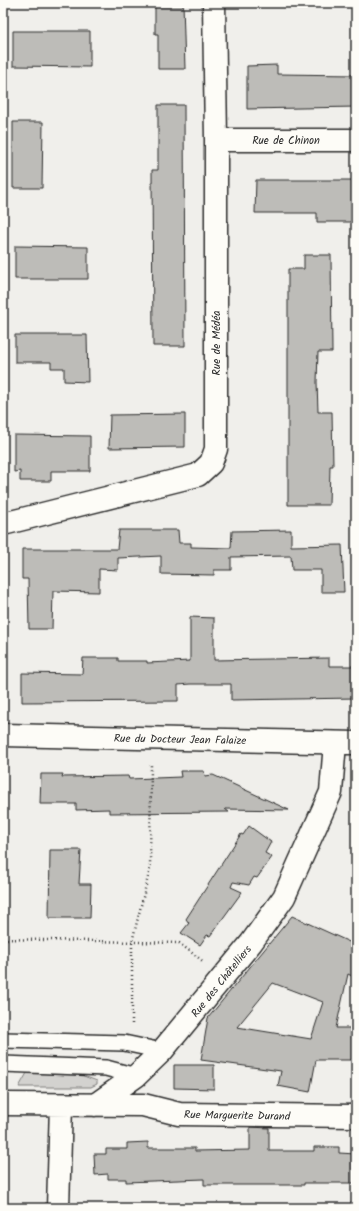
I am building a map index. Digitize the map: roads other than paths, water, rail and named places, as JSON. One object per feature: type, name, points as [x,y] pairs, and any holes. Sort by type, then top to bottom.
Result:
[{"type":"street","name":"Rue de Médéa","points":[[3,524],[198,475],[211,463],[216,449],[216,140],[214,3]]},
{"type":"street","name":"Rue de Chinon","points":[[216,140],[356,140]]},
{"type":"street","name":"Rue du Docteur Jean Falaize","points":[[3,735],[346,743]]},
{"type":"street","name":"Rue des Châtelliers","points":[[95,1105],[136,1076],[162,1051],[246,949],[284,897],[331,792],[346,743]]},
{"type":"street","points":[[3,1104],[95,1105]]},
{"type":"street","points":[[58,1208],[61,1105]]},
{"type":"street","name":"Rue Marguerite Durand","points":[[95,1105],[143,1105],[178,1114],[356,1116]]},
{"type":"lane","points":[[3,1040],[124,1043],[162,1051]]},
{"type":"lane","points":[[3,1064],[106,1068],[136,1076]]}]
